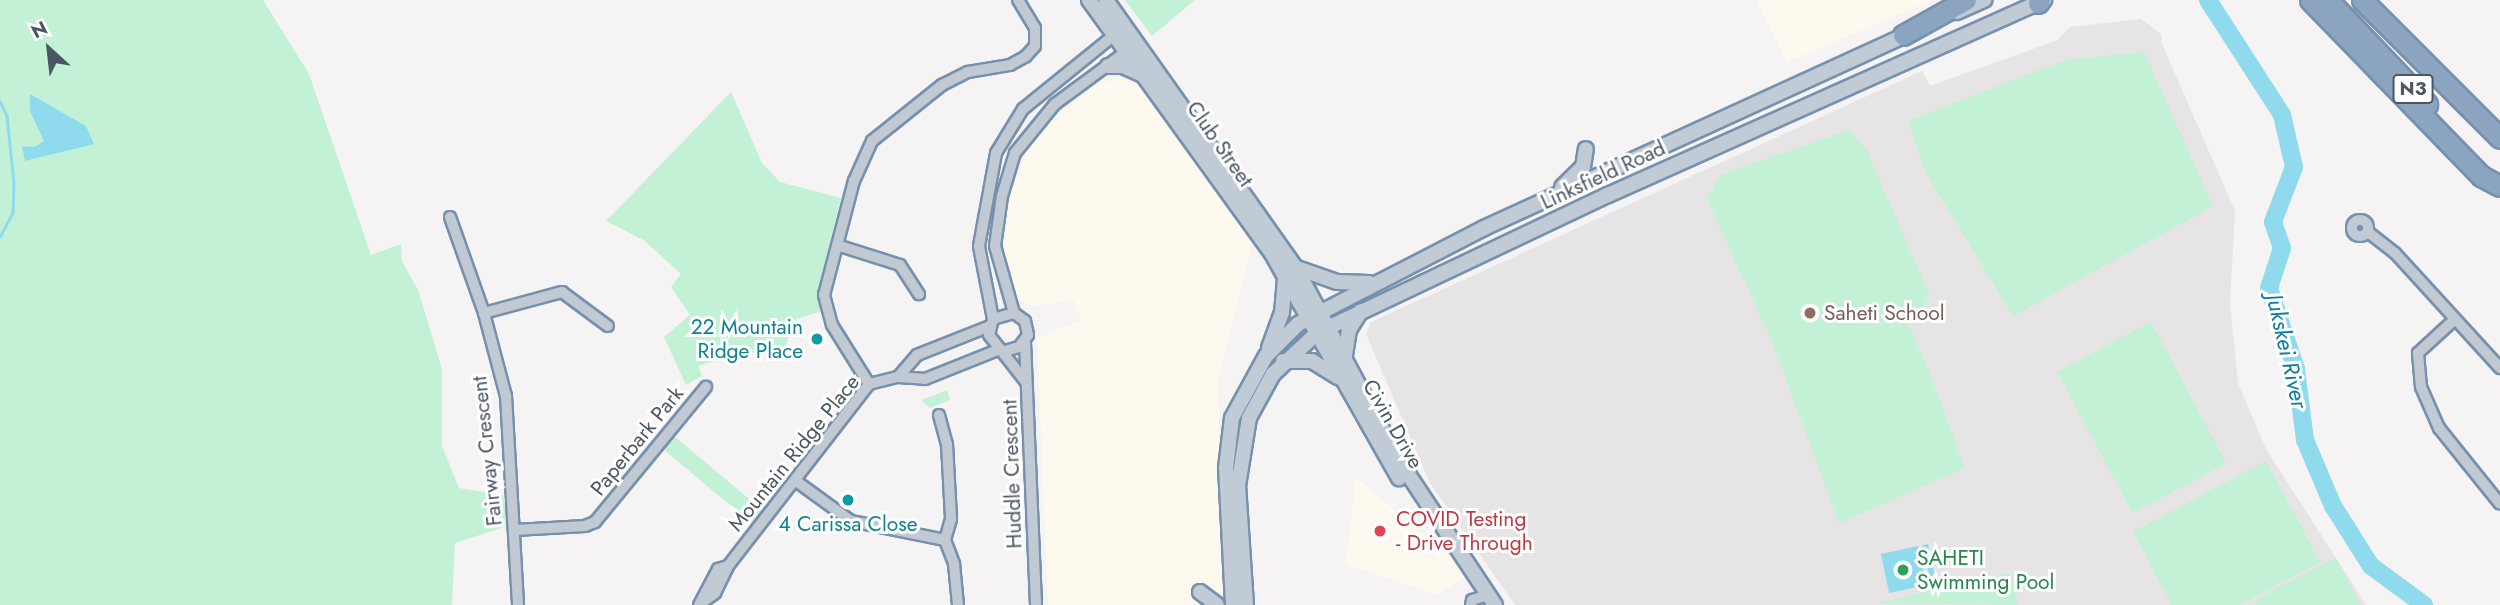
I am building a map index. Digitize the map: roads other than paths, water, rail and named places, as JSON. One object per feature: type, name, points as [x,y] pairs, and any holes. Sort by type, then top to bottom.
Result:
[{"type":"highway","points":[[1903,35],[1966,0]]},
{"type":"highway","points":[[2310,0],[2482,176],[2500,186]]},
{"type":"highway","name":"N3","points":[[2328,0],[2500,176]]},
{"type":"highway","name":"N3","points":[[2362,0],[2500,138]]},
{"type":"highway","points":[[2379,0],[2448,73],[2461,99]]},
{"type":"main road","name":"Club Street","points":[[1089,0],[1133,46],[1290,271],[1315,313]]},
{"type":"main road","name":"Club Street","points":[[1106,0],[1120,31]]},
{"type":"main road","name":"Linksfield Road","points":[[1233,456],[1238,401],[1266,356],[1315,313],[1370,283],[1551,197],[1984,0]]},
{"type":"main road","name":"Linksfield Road","points":[[1233,456],[1256,401],[1283,361],[1324,330],[1362,310],[2041,1]]},
{"type":"main road","name":"Club Street","points":[[1133,46],[1146,77],[1290,271]]},
{"type":"main road","points":[[1108,66],[1123,66],[1146,77]]},
{"type":"main road","points":[[1551,197],[1583,167],[1586,149]]},
{"type":"main road","points":[[1266,356],[1282,313],[1290,271],[1337,282],[1370,283]]},
{"type":"main road","points":[[1345,355],[1349,330],[1362,310]]},
{"type":"main road","name":"Civin Drive","points":[[1315,313],[1345,383],[1396,475],[1443,538],[1452,543]]},
{"type":"main road","name":"Civin Drive","points":[[1324,330],[1345,355],[1398,459],[1491,600]]},
{"type":"main road","points":[[1283,361],[1312,361],[1345,383]]},
{"type":"main road","points":[[1233,456],[1233,605]]},
{"type":"main road","points":[[1233,456],[1238,486],[1246,605]]},
{"type":"main road","points":[[1200,592],[1217,605]]},
{"type":"street","points":[[869,384],[825,309],[827,278],[840,246],[854,181],[872,141],[942,85],[968,72],[1010,65],[1035,46],[1035,28],[1018,0]]},
{"type":"street","points":[[1027,384],[1003,350],[993,344],[979,246],[996,153],[1023,109],[1120,31]]},
{"type":"street","points":[[1003,350],[1025,342],[1028,328],[1014,313],[995,246],[1002,196],[1015,153],[1055,104],[1133,46]]},
{"type":"street","name":"Fairway Crescent","points":[[450,217],[484,313],[506,396],[518,605]]},
{"type":"street","points":[[2368,232],[2395,253],[2500,368]]},
{"type":"street","points":[[840,246],[900,265],[919,294]]},
{"type":"street","points":[[484,313],[562,292],[608,326]]},
{"type":"street","points":[[898,377],[917,355],[1014,313]]},
{"type":"street","points":[[2454,320],[2418,353],[2421,387],[2438,428],[2500,504]]},
{"type":"street","points":[[959,338],[968,360]]},
{"type":"street","name":"Huddle Crescent","points":[[1025,342],[1039,605]]},
{"type":"street","name":"Mountain Ridge Place","points":[[699,604],[718,569],[728,566],[869,384],[898,377],[925,379],[968,360],[1003,350]]},
{"type":"street","name":"Paperbark Park","points":[[515,530],[595,522],[706,387]]},
{"type":"street","points":[[939,415],[947,444],[951,519],[945,540],[954,564],[958,605]]},
{"type":"street","points":[[796,481],[851,522],[945,540]]},
{"type":"street","points":[[1471,605],[1472,600],[1491,600]]},
{"type":"water","points":[[30,94],[86,126],[94,144],[25,161],[22,146],[34,147],[44,141],[30,111]]},
{"type":"water","points":[[1928,544],[1937,582],[1931,583],[1922,545]]},
{"type":"water","name":"SAHETI Swimming Pool","points":[[1918,546],[1926,585],[1889,593],[1881,554]]},
{"type":"waterway","name":"Jukskei River","points":[[2208,0],[2282,115],[2294,167],[2273,222],[2282,248],[2269,288],[2296,369],[2305,440],[2333,506],[2371,566],[2424,605]]},
{"type":"waterway","points":[[0,101],[7,116],[14,184],[13,213],[0,237]]},
{"type":"place","name":"Saheti School","points":[[1810,313]]},
{"type":"place","name":"22 Mountain Ridge Place","points":[[817,339]]},
{"type":"place","name":"4 Carissa Close","points":[[848,500]]},
{"type":"place","name":"COVID Testing - Drive Through","points":[[1380,531]]},
{"type":"place","name":"SAHETI Swimming Pool","points":[[1903,570]]}]
